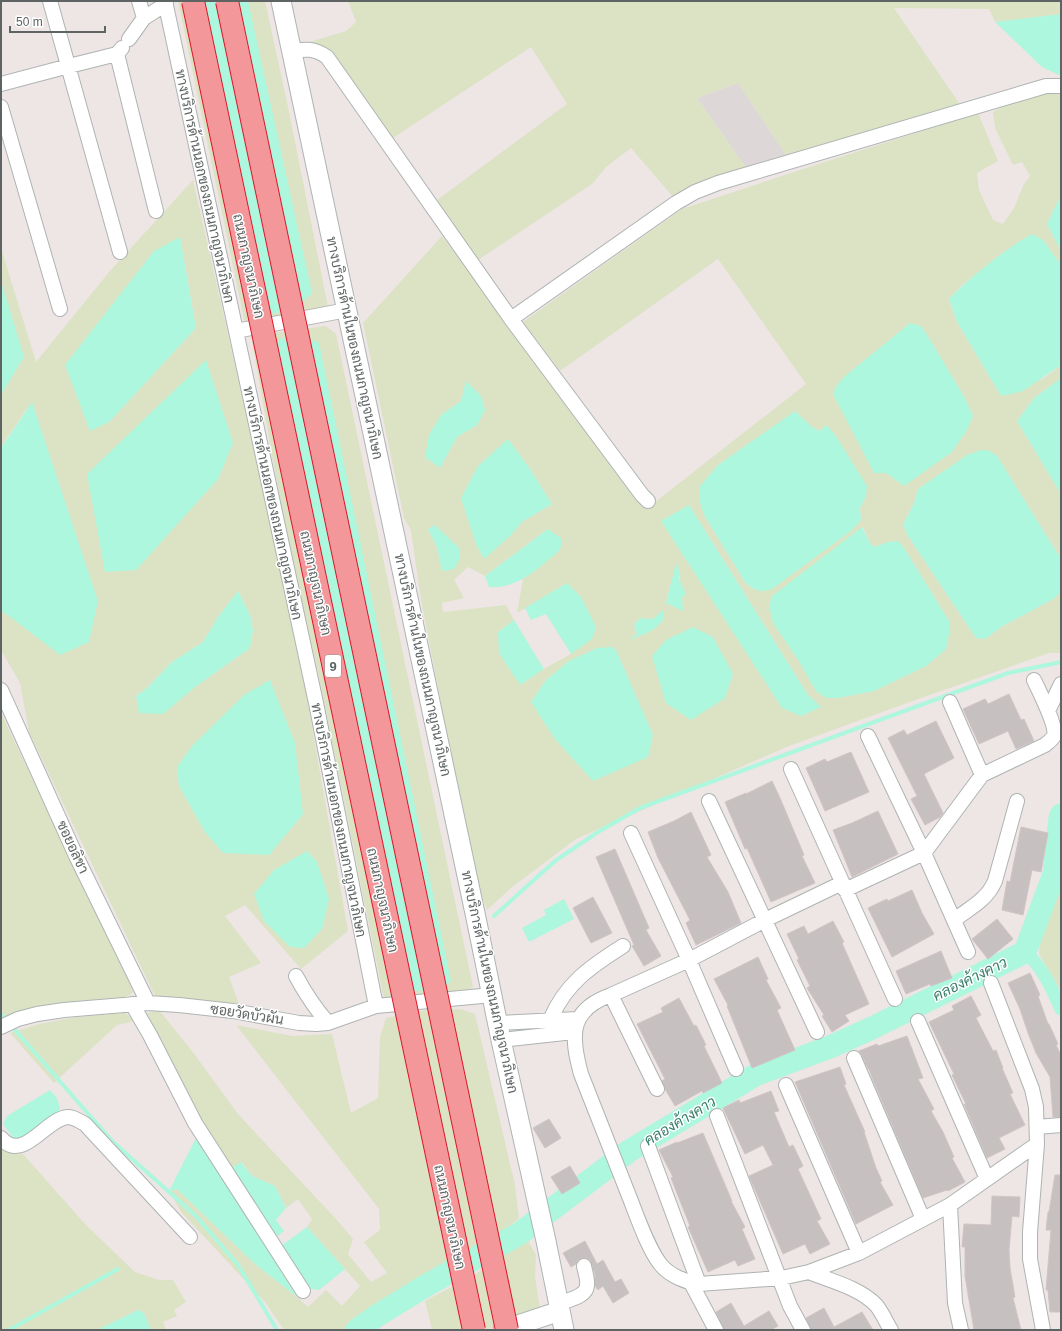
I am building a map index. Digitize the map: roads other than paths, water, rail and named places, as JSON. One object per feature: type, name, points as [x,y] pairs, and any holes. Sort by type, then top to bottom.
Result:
[{"type":"highway","name":"ถนนกาญจนาภิเษก","points":[[193,1],[474,1330]]},
{"type":"highway","points":[[226,1],[507,1330]]},
{"type":"main road","name":"ทางบริการด้านในของถนนกาญจนาภิเษก","points":[[281,1],[499,1032],[546,1241],[564,1330]]},
{"type":"main road","points":[[503,1330],[559,1308]]},
{"type":"street","points":[[50,1],[120,252]]},
{"type":"street","points":[[140,1],[144,18]]},
{"type":"street","points":[[1,84],[69,66],[123,47],[144,18],[165,2]]},
{"type":"street","name":"ทางบริการด้านนอกของถนนกาญจนาภิเษก","points":[[165,2],[316,702],[376,1006]]},
{"type":"street","points":[[123,47],[156,211]]},
{"type":"street","points":[[292,52],[311,49],[320,51],[327,57],[511,319],[648,501]]},
{"type":"street","points":[[511,319],[676,203],[695,192],[718,183],[1046,86],[1061,86]]},
{"type":"street","points":[[1,107],[60,309]]},
{"type":"street","points":[[236,331],[347,310]]},
{"type":"street","points":[[1034,680],[1048,710],[1055,731],[1053,738],[1046,745],[982,775],[924,853],[765,920],[689,960],[598,1000],[590,1005],[576,1026],[576,1053],[581,1074],[641,1226],[654,1254],[662,1266],[675,1276],[695,1284],[780,1278],[809,1272],[859,1253],[950,1205],[1037,1144]]},
{"type":"street","points":[[1048,710],[1061,684]]},
{"type":"street","name":"ซอยอลิชา","points":[[1,690],[77,858],[148,1003]]},
{"type":"street","points":[[950,702],[982,775]]},
{"type":"street","points":[[868,736],[924,853],[968,952]]},
{"type":"street","points":[[791,770],[895,999]]},
{"type":"street","points":[[709,801],[818,1032]]},
{"type":"street","points":[[954,920],[982,901],[991,890],[995,881],[1017,801]]},
{"type":"street","points":[[631,833],[689,960],[736,1069]]},
{"type":"street","points":[[550,1020],[556,1005],[582,974],[623,946]]},
{"type":"street","points":[[296,976],[309,1000],[328,1022]]},
{"type":"street","points":[[991,984],[1032,1089],[1036,1107],[1037,1144],[1030,1232],[1030,1259],[1042,1330]]},
{"type":"street","name":"ซอยวัดบัวผัน","points":[[6,1024],[37,1014],[148,1003],[179,1004],[233,1011],[299,1023],[316,1024],[328,1022],[376,1006],[492,995]]},
{"type":"street","points":[[611,995],[657,1089]]},
{"type":"street","points":[[132,1004],[150,1035],[195,1123],[302,1292]]},
{"type":"street","points":[[499,1032],[550,1020],[576,1026]]},
{"type":"street","points":[[918,1021],[987,1179]]},
{"type":"street","points":[[499,1032],[576,1026]]},
{"type":"street","points":[[854,1058],[923,1219]]},
{"type":"street","points":[[786,1085],[859,1253]]},
{"type":"street","points":[[717,1116],[790,1306],[802,1330]]},
{"type":"street","points":[[1,1138],[10,1145],[17,1146],[25,1144],[59,1119],[68,1117],[76,1119],[85,1124],[190,1237]]},
{"type":"street","points":[[1037,1127],[1061,1125]]},
{"type":"street","points":[[648,1146],[695,1284],[716,1330]]},
{"type":"street","points":[[950,1205],[955,1303],[961,1330]]},
{"type":"street","points":[[559,1308],[583,1294],[586,1290],[587,1285],[584,1266]]},
{"type":"street","points":[[809,1272],[868,1297],[878,1307],[890,1330]]},
{"type":"waterway","points":[[494,916],[555,861],[598,832],[640,808],[1008,673],[1061,662]]},
{"type":"waterway","name":"คลองค้างคาว","points":[[357,1330],[378,1315],[427,1285],[519,1234],[629,1151],[757,1074],[830,1047],[872,1028],[1025,952],[1054,874],[1061,815]]},
{"type":"waterway","points":[[1025,952],[1037,964],[1061,1009]]},
{"type":"waterway","points":[[1,1014],[112,1141],[196,1216],[238,1265],[277,1330]]},
{"type":"waterway","points":[[9,1330],[118,1269]]}]
